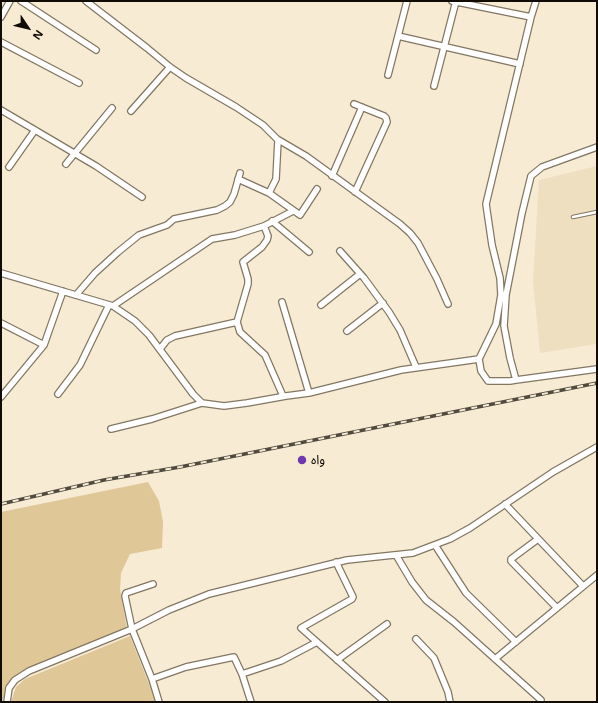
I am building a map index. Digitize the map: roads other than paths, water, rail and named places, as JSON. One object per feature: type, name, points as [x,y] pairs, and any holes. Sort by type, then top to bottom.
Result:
[{"type":"street","points":[[1,17],[10,1]]},
{"type":"street","points":[[21,1],[96,50]]},
{"type":"street","points":[[86,1],[170,67],[263,125],[278,140],[306,156],[410,232],[418,243],[448,304]]},
{"type":"street","points":[[388,76],[407,1]]},
{"type":"street","points":[[434,86],[454,1],[531,18]]},
{"type":"street","points":[[536,1],[486,204],[492,245],[500,278],[501,295],[496,324],[479,359],[480,371],[488,381],[516,380],[597,369]]},
{"type":"street","points":[[398,36],[520,64]]},
{"type":"street","points":[[1,42],[78,83]]},
{"type":"street","points":[[131,111],[170,67]]},
{"type":"street","points":[[354,104],[384,116],[387,122],[355,192]]},
{"type":"street","points":[[332,176],[362,107]]},
{"type":"street","points":[[66,164],[74,152],[112,108]]},
{"type":"street","points":[[1,110],[74,152],[142,197]]},
{"type":"street","points":[[8,167],[35,130]]},
{"type":"street","points":[[269,193],[276,179],[278,140]]},
{"type":"street","points":[[516,380],[504,326],[506,295],[522,213],[531,176],[542,167],[597,147]]},
{"type":"street","points":[[76,295],[95,273],[139,235],[167,225],[174,219],[217,210],[225,206],[230,202],[234,194],[239,176],[269,193],[300,215],[317,189]]},
{"type":"street","points":[[58,394],[80,365],[111,305],[212,239],[235,236],[264,226],[293,211]]},
{"type":"street","points":[[272,221],[309,252]]},
{"type":"street","points":[[264,226],[268,236],[267,240],[262,247],[243,262],[248,284],[237,322],[240,332],[265,355],[283,396]]},
{"type":"street","points":[[340,251],[383,303],[400,330],[416,367]]},
{"type":"street","points":[[1,273],[111,305],[135,321],[149,335],[193,394],[202,403]]},
{"type":"street","points":[[321,305],[360,274]]},
{"type":"street","points":[[1,396],[44,345],[63,291]]},
{"type":"street","points":[[282,302],[309,393]]},
{"type":"street","points":[[347,331],[383,303]]},
{"type":"street","points":[[160,348],[167,340],[175,336],[237,322]]},
{"type":"street","points":[[1,323],[44,345]]},
{"type":"street","points":[[112,429],[152,419],[202,403],[224,406],[309,393],[416,367],[479,359]]},
{"type":"street","points":[[7,702],[9,688],[15,680],[25,673],[132,629],[169,610],[209,594],[336,562],[413,552],[450,540],[553,472],[597,447]]},
{"type":"street","points":[[505,504],[583,586]]},
{"type":"street","points":[[538,539],[511,561],[557,608]]},
{"type":"street","points":[[435,545],[466,593],[516,642]]},
{"type":"street","points":[[396,555],[412,582],[426,600],[454,622],[541,700],[541,702]]},
{"type":"street","points":[[336,562],[353,597],[352,600],[301,628],[384,702]]},
{"type":"street","points":[[495,659],[597,575]]},
{"type":"street","points":[[153,584],[126,593],[132,629],[152,679],[159,702]]},
{"type":"street","points":[[338,660],[388,624]]},
{"type":"street","points":[[416,639],[434,658],[448,692],[450,702]]},
{"type":"street","points":[[242,674],[281,661],[317,642]]},
{"type":"street","points":[[152,679],[186,667],[234,657],[242,674],[251,702]]},
{"type":"lane","points":[[573,218],[597,212]]},
{"type":"railway","points":[[1,504],[104,480],[180,467],[597,383]]},
{"type":"place","name":"واہ","points":[[302,460]]}]
